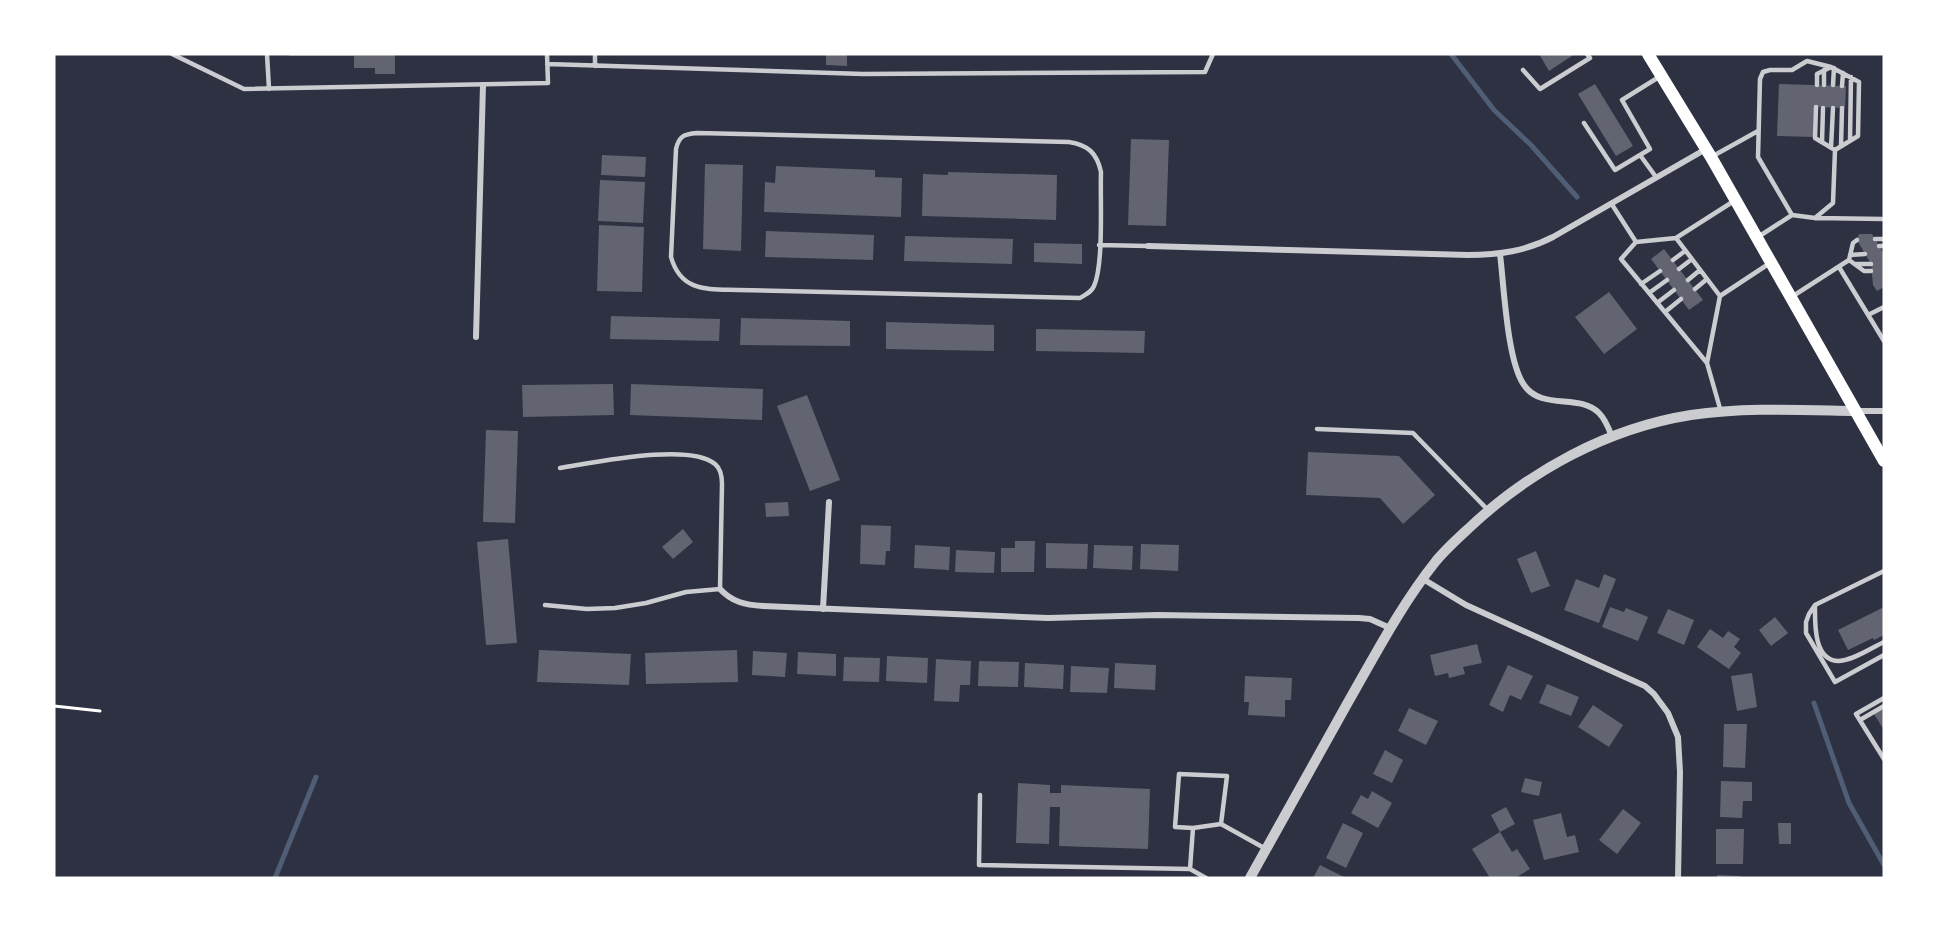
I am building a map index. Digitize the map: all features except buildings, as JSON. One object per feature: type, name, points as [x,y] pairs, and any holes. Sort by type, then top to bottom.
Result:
[{"type":"main road","points":[[1648,54],[1708,153],[1884,461]]},
{"type":"street","points":[[476,337],[483,85]]},
{"type":"street","points":[[1148,246],[1500,254],[1535,246],[1656,177],[1708,153]]},
{"type":"street","points":[[1500,254],[1515,365],[1525,387],[1543,399],[1587,406],[1599,412],[1612,437]]},
{"type":"street","points":[[1250,878],[1389,628],[1423,579],[1437,560],[1488,510],[1525,482],[1562,460],[1612,437],[1643,426],[1691,415],[1747,410],[1884,411]]},
{"type":"street","points":[[823,609],[829,502]]},
{"type":"street","points":[[1423,579],[1466,604],[1645,686],[1654,694],[1674,725],[1680,751],[1678,878]]},
{"type":"street","points":[[720,589],[741,603],[823,609],[1060,618],[1157,615],[1359,618],[1370,619],[1389,628]]},
{"type":"lane","points":[[172,54],[244,89],[548,83],[547,54]]},
{"type":"lane","points":[[267,54],[268,89]]},
{"type":"lane","points":[[595,54],[595,66]]},
{"type":"lane","points":[[547,64],[863,74],[1205,72],[1213,54]]},
{"type":"lane","points":[[1523,70],[1540,89],[1590,58],[1587,54]]},
{"type":"lane","points":[[1807,54],[1807,61]]},
{"type":"lane","points":[[1792,215],[1758,157],[1760,79],[1763,72],[1792,70],[1807,61],[1833,67],[1859,82],[1858,136],[1833,149]]},
{"type":"lane","points":[[1817,85],[1817,74],[1833,67]]},
{"type":"lane","points":[[1833,67],[1833,85]]},
{"type":"lane","points":[[1824,70],[1824,85]]},
{"type":"lane","points":[[1842,86],[1843,72]]},
{"type":"lane","points":[[1584,123],[1615,170],[1650,149],[1622,100],[1661,76]]},
{"type":"lane","points":[[1816,107],[1815,138],[1833,149]]},
{"type":"lane","points":[[1822,142],[1823,108]]},
{"type":"lane","points":[[1815,218],[1833,203],[1833,108]]},
{"type":"lane","points":[[1841,146],[1842,108]]},
{"type":"lane","points":[[1708,153],[1758,131]]},
{"type":"lane","points":[[697,133],[1082,144],[1094,153],[1099,161],[1101,172],[1099,245],[1098,271],[1094,288],[1080,297],[708,289],[682,279],[671,257],[678,139],[685,134],[697,133]]},
{"type":"lane","points":[[1640,155],[1656,177]]},
{"type":"lane","points":[[1721,412],[1707,363],[1621,258],[1636,242],[1676,238],[1735,200]]},
{"type":"lane","points":[[1611,203],[1636,242]]},
{"type":"lane","points":[[1756,238],[1792,215],[1815,218],[1884,219]]},
{"type":"lane","points":[[1676,238],[1720,296]]},
{"type":"lane","points":[[1875,239],[1884,239]]},
{"type":"lane","points":[[1857,240],[1852,246],[1850,257],[1854,264],[1864,271],[1872,271]]},
{"type":"lane","points":[[1099,245],[1148,246]]},
{"type":"lane","points":[[1852,246],[1861,246]]},
{"type":"lane","points":[[1673,260],[1685,251]]},
{"type":"lane","points":[[1790,298],[1839,267],[1850,257],[1865,255]]},
{"type":"lane","points":[[1680,269],[1692,260]]},
{"type":"lane","points":[[1707,363],[1720,296],[1771,263]]},
{"type":"lane","points":[[1854,264],[1871,264]]},
{"type":"lane","points":[[1839,267],[1884,341]]},
{"type":"lane","points":[[1688,280],[1700,270]]},
{"type":"lane","points":[[1641,284],[1660,271]]},
{"type":"lane","points":[[1695,289],[1707,279]]},
{"type":"lane","points":[[1649,293],[1667,280]]},
{"type":"lane","points":[[1657,303],[1674,290]]},
{"type":"lane","points":[[1665,312],[1681,299]]},
{"type":"lane","points":[[1868,315],[1884,307]]},
{"type":"lane","points":[[1317,429],[1413,433],[1488,510]]},
{"type":"lane","points":[[545,605],[586,609],[615,608],[646,603],[686,592],[720,589],[722,476],[716,464],[702,457],[691,455],[648,454],[560,468]]},
{"type":"lane","points":[[1884,572],[1815,605],[1806,622],[1806,633],[1834,682],[1884,655]]},
{"type":"lane","points":[[1815,605],[1815,630],[1825,655],[1830,659],[1839,661],[1884,642]]},
{"type":"lane","points":[[1884,698],[1856,714],[1884,757]]},
{"type":"lane","points":[[1860,720],[1884,706]]},
{"type":"lane","points":[[1221,824],[1227,776],[1179,774],[1175,827],[1193,828],[1221,824],[1266,849]]},
{"type":"lane","points":[[980,795],[979,865],[1190,869],[1206,878]]},
{"type":"lane","points":[[1190,869],[1193,828]]},
{"type":"path","points":[[54,706],[100,711]]},
{"type":"waterway","points":[[1451,54],[1494,110],[1531,145],[1577,197]]},
{"type":"waterway","points":[[1814,703],[1849,803],[1884,865]]},
{"type":"waterway","points":[[275,878],[316,777]]}]
